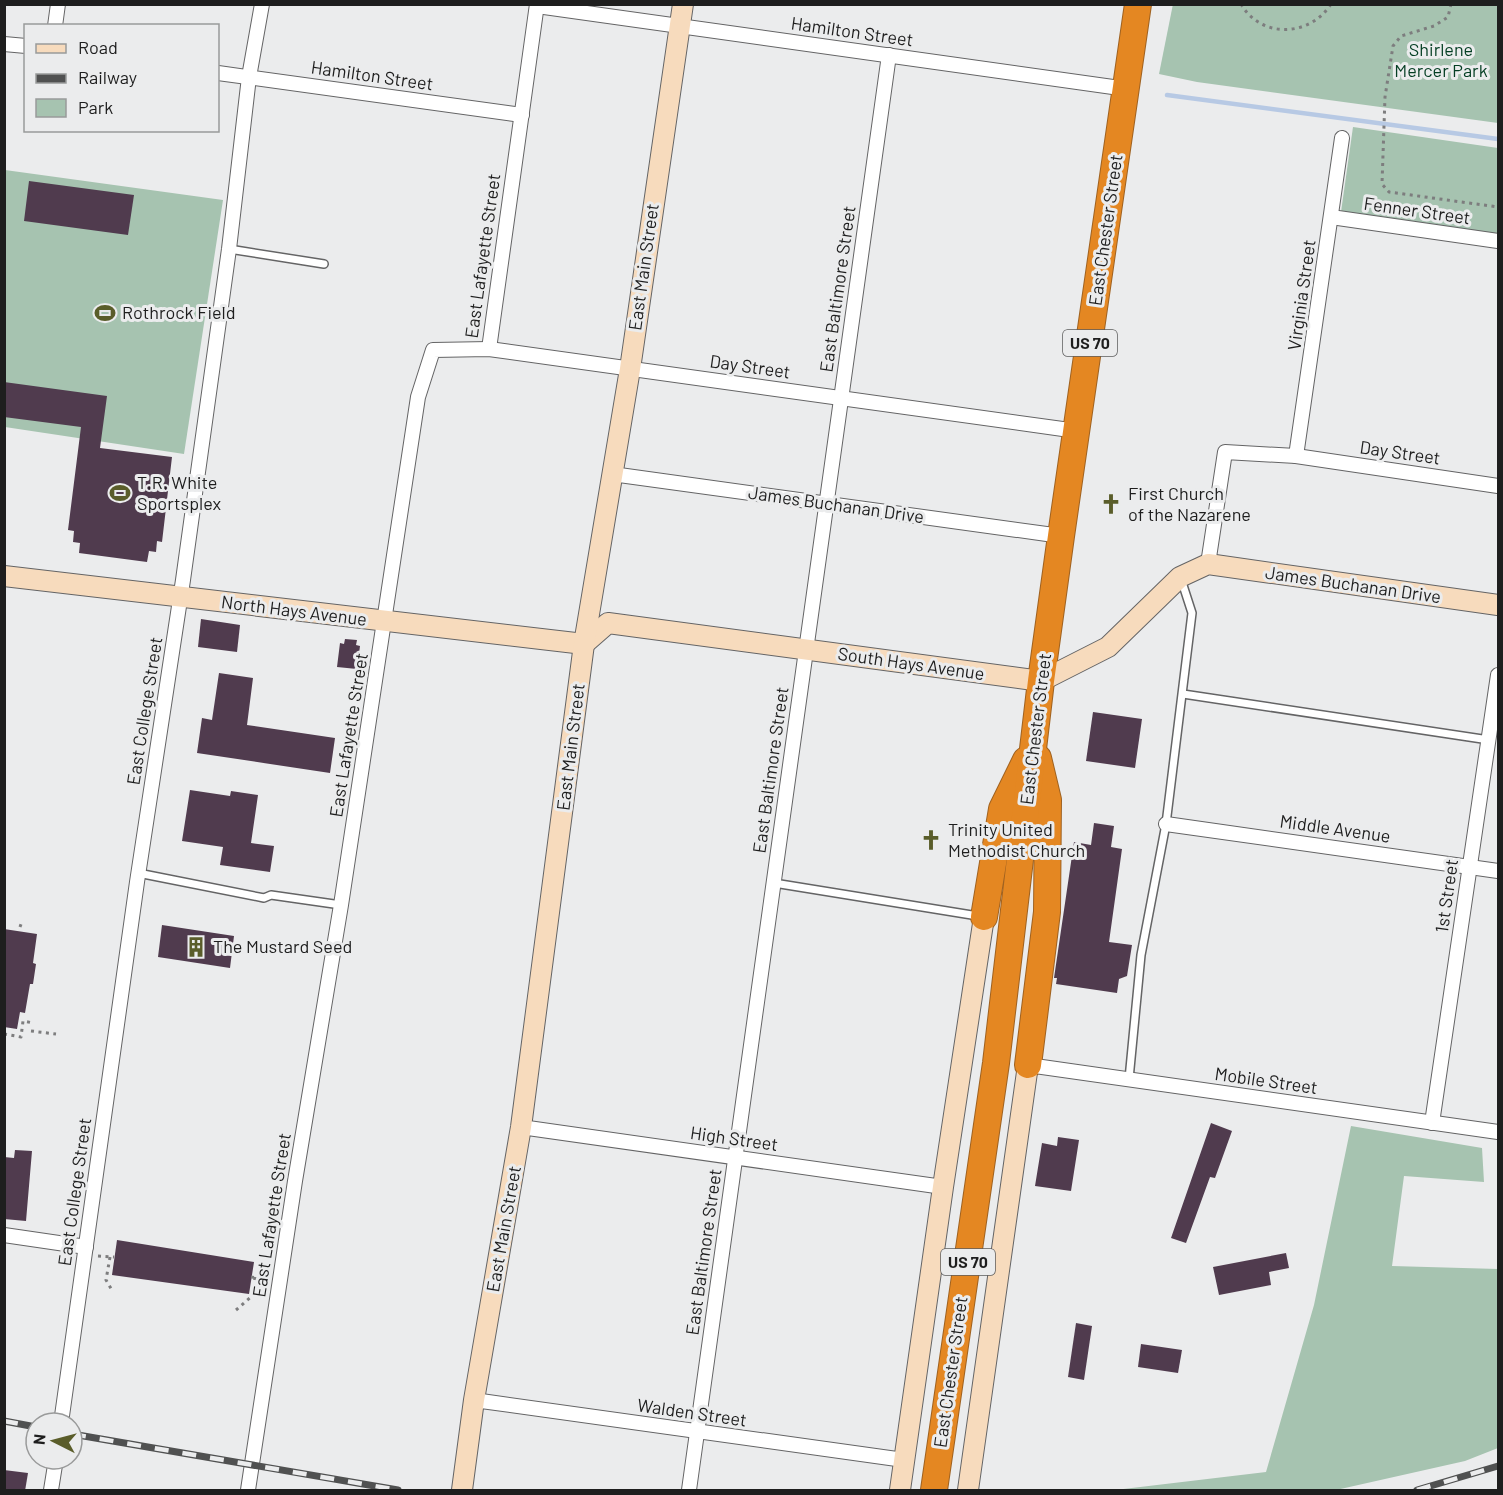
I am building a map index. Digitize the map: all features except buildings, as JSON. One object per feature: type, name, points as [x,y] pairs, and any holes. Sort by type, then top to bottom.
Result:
[{"type":"highway","name":"East Chester Street","points":[[934,1491],[1000,1034],[1041,681],[1138,4]]},
{"type":"highway","points":[[984,917],[1002,809],[1034,744]]},
{"type":"highway","points":[[1028,1065],[1047,912],[1048,800],[1034,744]]},
{"type":"street","points":[[55,24],[58,4]]},
{"type":"street","name":"East College Street","points":[[63,1411],[229,249],[249,78],[262,4]]},
{"type":"street","name":"East Main Street","points":[[462,1491],[474,1400],[521,1127],[584,644],[630,369],[683,4]]},
{"type":"street","name":"Hamilton Street","points":[[537,5],[1127,88]]},
{"type":"street","name":"East Lafayette Street","points":[[248,1491],[295,1181],[385,622],[418,396],[433,350],[489,349],[537,5]]},
{"type":"street","points":[[4,44],[24,46]]},
{"type":"street","name":"East Baltimore Street","points":[[689,1491],[889,55]]},
{"type":"street","name":"Hamilton Street","points":[[219,73],[522,115]]},
{"type":"street","name":"Virginia Street","points":[[1296,456],[1342,138]]},
{"type":"street","name":"Fenner Street","points":[[1331,217],[1498,241]]},
{"type":"street","name":"Day Street","points":[[489,349],[1077,431]]},
{"type":"street","name":"Day Street","points":[[1208,564],[1225,452],[1296,456],[1498,486]]},
{"type":"street","name":"James Buchanan Drive","points":[[612,474],[1061,536]]},
{"type":"street","points":[[1041,681],[1108,647],[1180,577],[1208,564]]},
{"type":"street","name":"James Buchanan Drive","points":[[1208,564],[1498,605]]},
{"type":"street","name":"North Hays Avenue","points":[[4,576],[584,644]]},
{"type":"street","name":"South Hays Avenue","points":[[584,644],[608,623],[1041,681]]},
{"type":"street","name":"1st Street","points":[[1432,1123],[1498,675]]},
{"type":"street","name":"Middle Avenue","points":[[1166,824],[1498,871]]},
{"type":"street","points":[[900,1491],[942,1187],[984,917]]},
{"type":"street","points":[[968,1491],[1028,1065]]},
{"type":"street","name":"Mobile Street","points":[[1028,1065],[1498,1132]]},
{"type":"street","name":"High Street","points":[[521,1127],[942,1187]]},
{"type":"street","points":[[4,1235],[86,1247]]},
{"type":"street","name":"Walden Street","points":[[474,1400],[904,1460]]},
{"type":"street","points":[[51,1491],[54,1471]]},
{"type":"lane","points":[[229,249],[324,264]]},
{"type":"lane","points":[[1129,1079],[1141,955],[1166,824],[1192,613],[1180,577]]},
{"type":"lane","points":[[1183,694],[1489,740]]},
{"type":"lane","points":[[138,873],[264,898],[271,895],[341,905]]},
{"type":"lane","points":[[774,883],[984,917]]},
{"type":"path","points":[[1241,4],[1250,17],[1262,25],[1273,29],[1288,30],[1314,22],[1326,12],[1331,4]]},
{"type":"path","points":[[1451,4],[1448,16],[1434,26],[1401,36],[1393,46],[1385,98],[1382,184],[1389,192],[1498,207]]},
{"type":"path","points":[[5,1027],[4,1033],[21,1037],[23,1021],[33,1023]]},
{"type":"path","points":[[32,1031],[56,1034]]},
{"type":"path","points":[[98,1256],[112,1257],[106,1280],[113,1292]]},
{"type":"path","points":[[236,1310],[252,1296],[253,1277],[268,1280]]},
{"type":"green space","name":"Shirlene Mercer Park","points":[[1173,4],[1498,5],[1498,123],[1197,82],[1159,74]]},
{"type":"green space","points":[[1353,127],[1498,148],[1498,235],[1341,212]]},
{"type":"green space","name":"Rothrock Field","points":[[5,170],[223,200],[184,454],[5,427]]},
{"type":"green space","points":[[1351,1126],[1482,1148],[1484,1182],[1404,1176],[1392,1266],[1498,1269],[1498,1448],[1465,1461],[1336,1490],[1115,1490],[1266,1472],[1314,1305]]},
{"type":"waterway","points":[[1167,95],[1498,139]]},
{"type":"railway","points":[[4,1421],[24,1425]]},
{"type":"railway","points":[[84,1436],[398,1490]]},
{"type":"railway","points":[[1417,1490],[1498,1466]]},
{"type":"place","name":"Rothrock Field","points":[[105,313]]},
{"type":"place","name":"T.R. White Sportsplex","points":[[120,493]]},
{"type":"place","name":"First Church of the Nazarene","points":[[1111,504]]},
{"type":"place","name":"Trinity United Methodist Church","points":[[931,840]]},
{"type":"place","name":"The Mustard Seed","points":[[196,947]]}]
